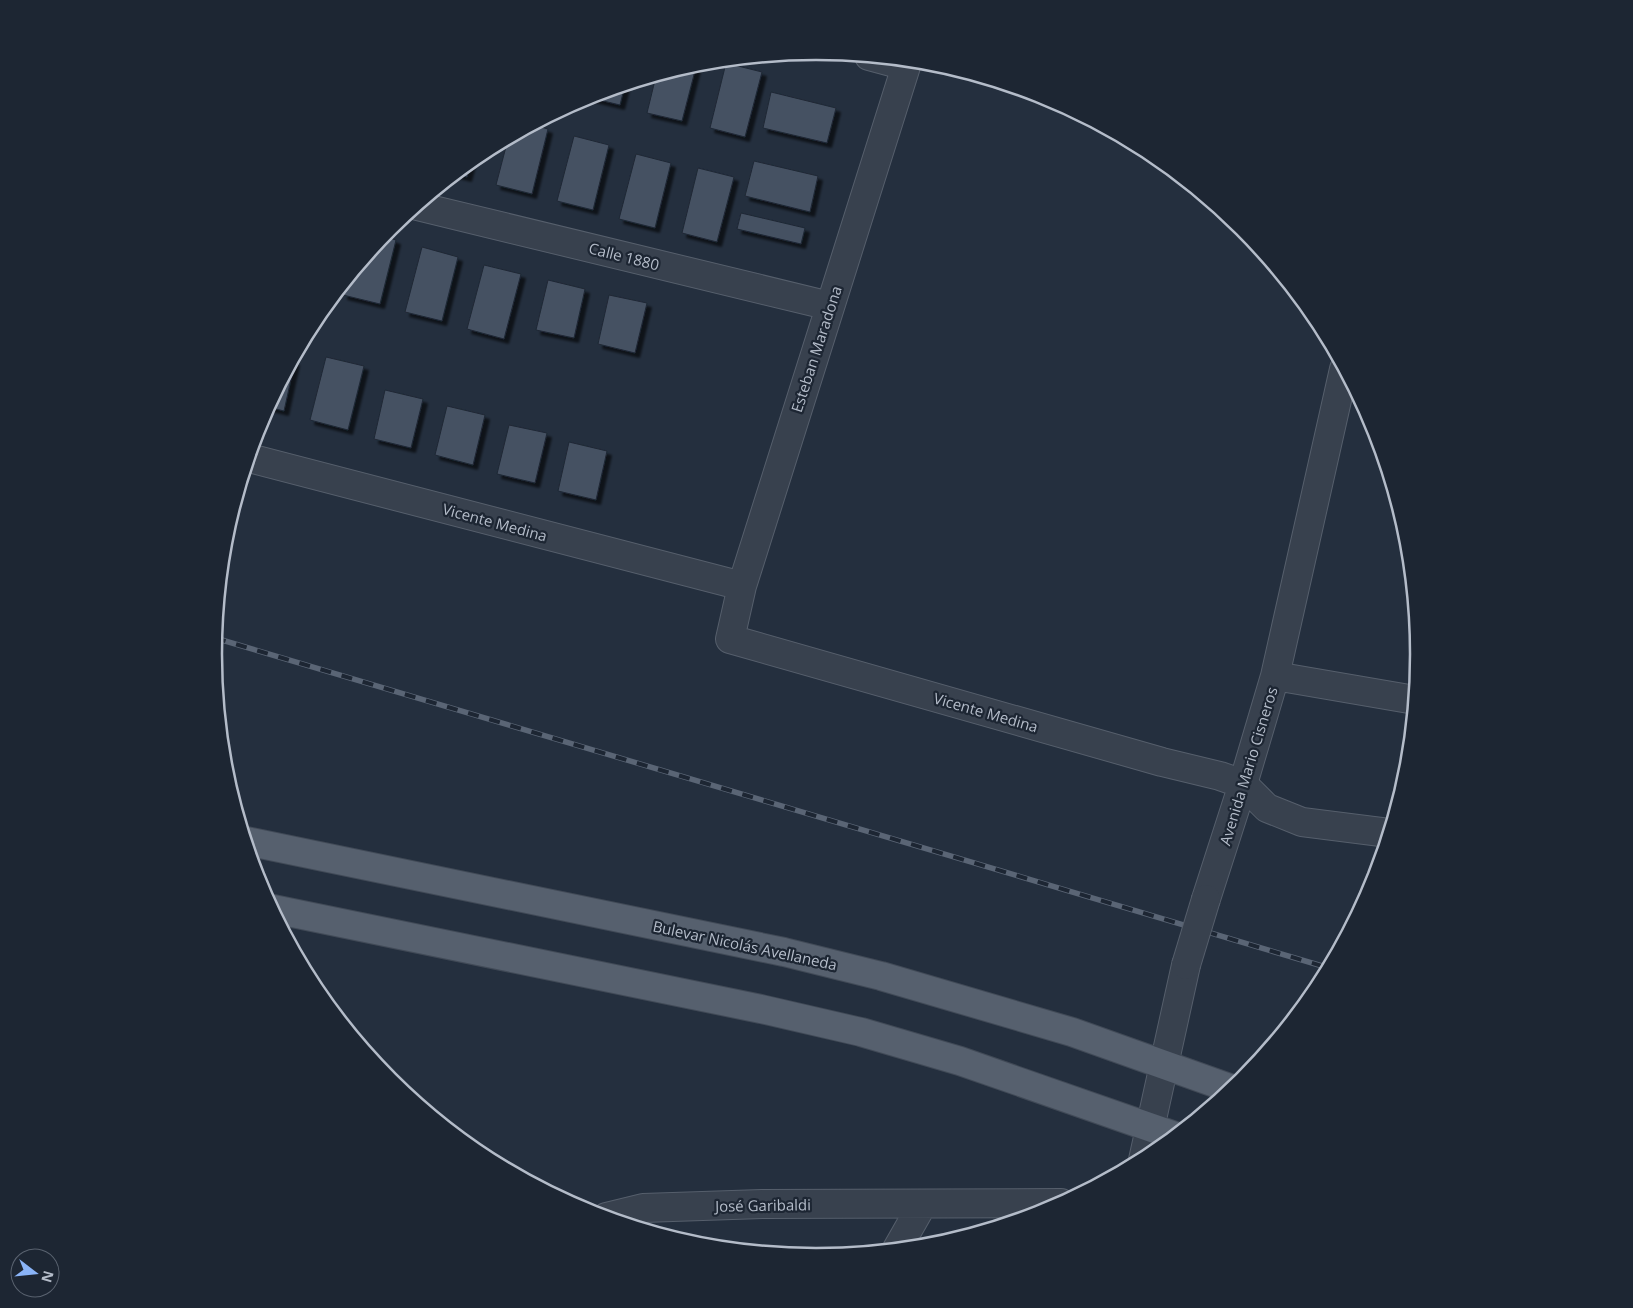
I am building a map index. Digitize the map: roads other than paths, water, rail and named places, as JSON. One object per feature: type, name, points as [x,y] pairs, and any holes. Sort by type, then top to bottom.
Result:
[{"type":"main road","name":"Bulevar Nicolás Avellaneda","points":[[253,842],[784,952],[977,1002],[1166,1064],[1224,1086]]},
{"type":"main road","points":[[281,911],[761,1009],[861,1032],[960,1061],[1163,1131]]},
{"type":"street","name":"Esteban Maradona","points":[[730,639],[742,586],[906,67]]},
{"type":"street","name":"Calle 1880","points":[[424,208],[830,306]]},
{"type":"street","name":"Avenida Mario Cisneros","points":[[1156,1142],[1163,1131],[1166,1064],[1186,965],[1275,676],[1342,378]]},
{"type":"street","name":"Vicente Medina","points":[[255,460],[742,586]]},
{"type":"street","name":"Vicente Medina","points":[[730,639],[1243,784]]},
{"type":"street","points":[[1275,676],[1408,699]]},
{"type":"street","points":[[1243,784],[1267,808],[1302,822],[1383,832]]},
{"type":"street","name":"José Garibaldi","points":[[620,1214],[643,1208],[762,1204],[1043,1203]]},
{"type":"street","points":[[900,1242],[922,1205]]},
{"type":"railway","points":[[223,640],[1322,966]]}]
